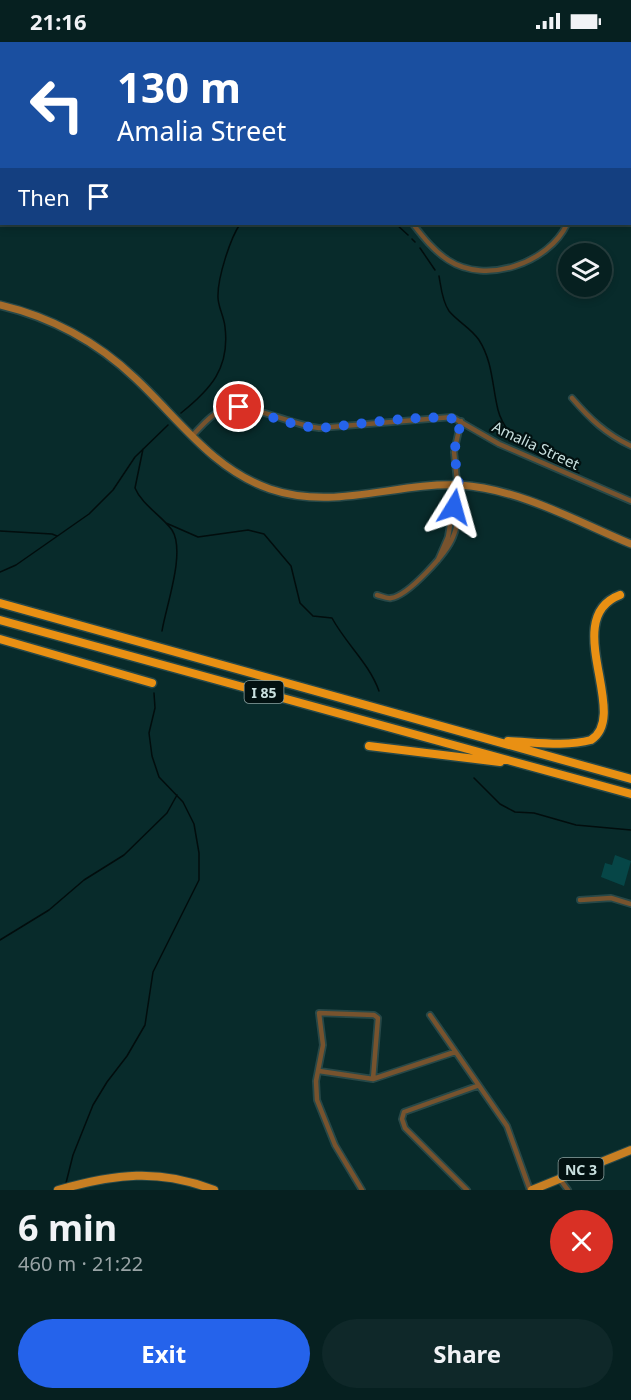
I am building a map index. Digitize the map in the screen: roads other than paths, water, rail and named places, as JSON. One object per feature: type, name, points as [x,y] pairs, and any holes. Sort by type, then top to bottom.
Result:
[{"type":"highway","points":[[605,644],[600,621],[602,613],[610,600],[620,595]]},
{"type":"highway","name":"I 85","points":[[0,603],[631,779]]},
{"type":"highway","name":"I 85","points":[[0,620],[631,794]]},
{"type":"highway","points":[[0,639],[152,683]]},
{"type":"highway","points":[[494,741],[572,742],[597,738],[610,728]]},
{"type":"highway","points":[[369,746],[527,765]]},
{"type":"main road","points":[[0,305],[45,319],[96,346],[135,377],[192,436],[231,470],[247,480],[290,495],[339,499],[459,488],[513,495],[631,544]]},
{"type":"main road","name":"NC 3","points":[[531,1190],[631,1150]]},
{"type":"main road","points":[[58,1190],[115,1176],[156,1175],[189,1186],[214,1190]]},
{"type":"street","points":[[414,225],[448,260],[463,267],[486,270],[507,268],[546,251],[559,238],[566,225]]},
{"type":"street","points":[[572,398],[588,417],[609,435],[631,446]]},
{"type":"street","name":"Amalia Street","points":[[192,436],[219,411],[239,407],[300,426],[319,428],[452,417],[499,444],[631,501]]},
{"type":"street","points":[[377,595],[389,598],[402,594],[437,560],[453,539],[461,496],[454,452],[461,421]]},
{"type":"street","points":[[580,900],[611,898],[631,904]]},
{"type":"street","points":[[362,1190],[341,1157],[321,1114],[316,1092],[323,1045],[319,1013],[374,1015],[378,1018],[373,1079]]},
{"type":"street","points":[[430,1015],[477,1086],[507,1126],[531,1190]]},
{"type":"street","points":[[319,1071],[373,1079],[455,1052]]},
{"type":"street","points":[[467,1190],[405,1128],[402,1119],[404,1112],[477,1086]]},
{"type":"street","points":[[559,1178],[568,1190]]},
{"type":"waterway","points":[[181,413],[209,386],[221,366],[226,341],[218,299],[219,287],[222,269],[239,225]]},
{"type":"waterway","points":[[397,225],[408,235]]},
{"type":"waterway","points":[[412,239],[415,242]]},
{"type":"waterway","points":[[420,248],[435,270]]},
{"type":"waterway","points":[[439,276],[443,298],[449,311],[476,336],[484,348],[490,365],[498,410],[510,433],[543,457],[579,473]]},
{"type":"waterway","points":[[0,572],[16,565],[89,514],[113,490],[135,457],[168,425]]},
{"type":"waterway","points":[[143,449],[135,488],[142,500],[172,530],[176,540],[174,579],[162,631]]},
{"type":"waterway","points":[[166,523],[198,537],[248,530],[264,534],[291,566],[300,603],[313,616],[332,618],[369,671],[379,691]]},
{"type":"waterway","points":[[0,531],[57,536]]},
{"type":"waterway","points":[[66,1183],[73,1155],[93,1105],[127,1056],[145,1025],[153,972],[199,880],[199,853],[194,824],[183,802],[159,777],[152,756],[149,733],[155,708],[154,693]]},
{"type":"waterway","points":[[474,778],[500,804],[515,812],[534,813],[576,825],[631,830]]},
{"type":"waterway","points":[[0,940],[49,910],[84,880],[124,855],[167,813],[177,795]]}]
